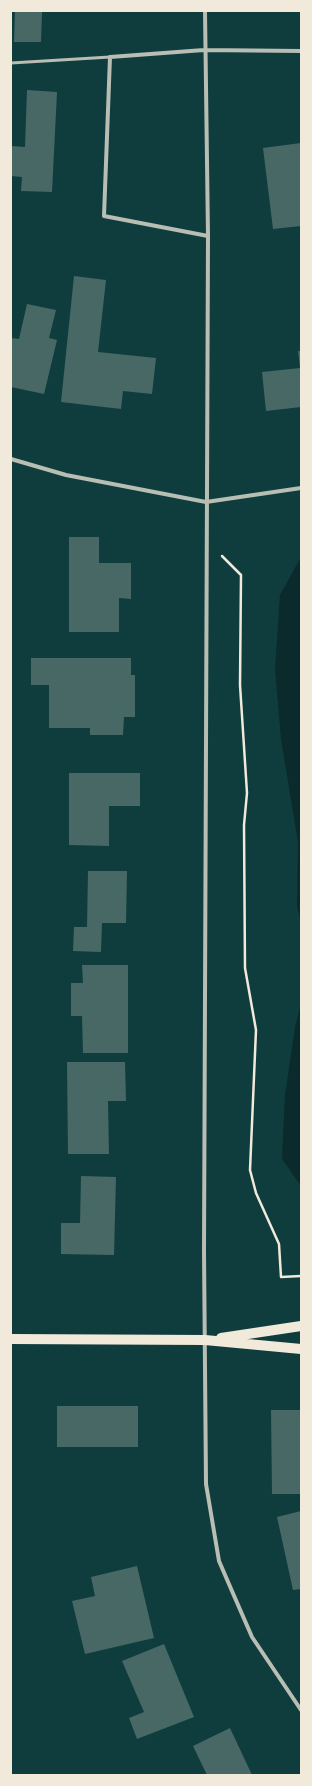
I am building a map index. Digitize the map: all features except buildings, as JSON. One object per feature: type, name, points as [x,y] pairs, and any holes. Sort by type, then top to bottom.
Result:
[{"type":"main road","points":[[205,1340],[301,1326]]},
{"type":"main road","points":[[11,1339],[205,1340],[301,1349]]},
{"type":"street","points":[[205,11],[204,50],[208,236],[206,502],[206,1484],[219,1561],[252,1637],[301,1710]]},
{"type":"street","points":[[208,236],[104,216],[110,57],[204,50],[301,51]]},
{"type":"street","points":[[11,458],[66,475],[206,502],[301,488]]},
{"type":"lane","points":[[11,63],[110,57]]},
{"type":"path","points":[[206,540],[241,575],[240,685],[248,793],[244,825],[245,968],[256,1030],[250,1170],[256,1193],[279,1244],[281,1277],[301,1276]]},
{"type":"water","points":[[301,557],[301,924],[297,906],[298,842],[281,739],[275,669],[280,595]]},
{"type":"water","points":[[301,1003],[301,1186],[282,1159],[285,1095],[295,1027]]}]
